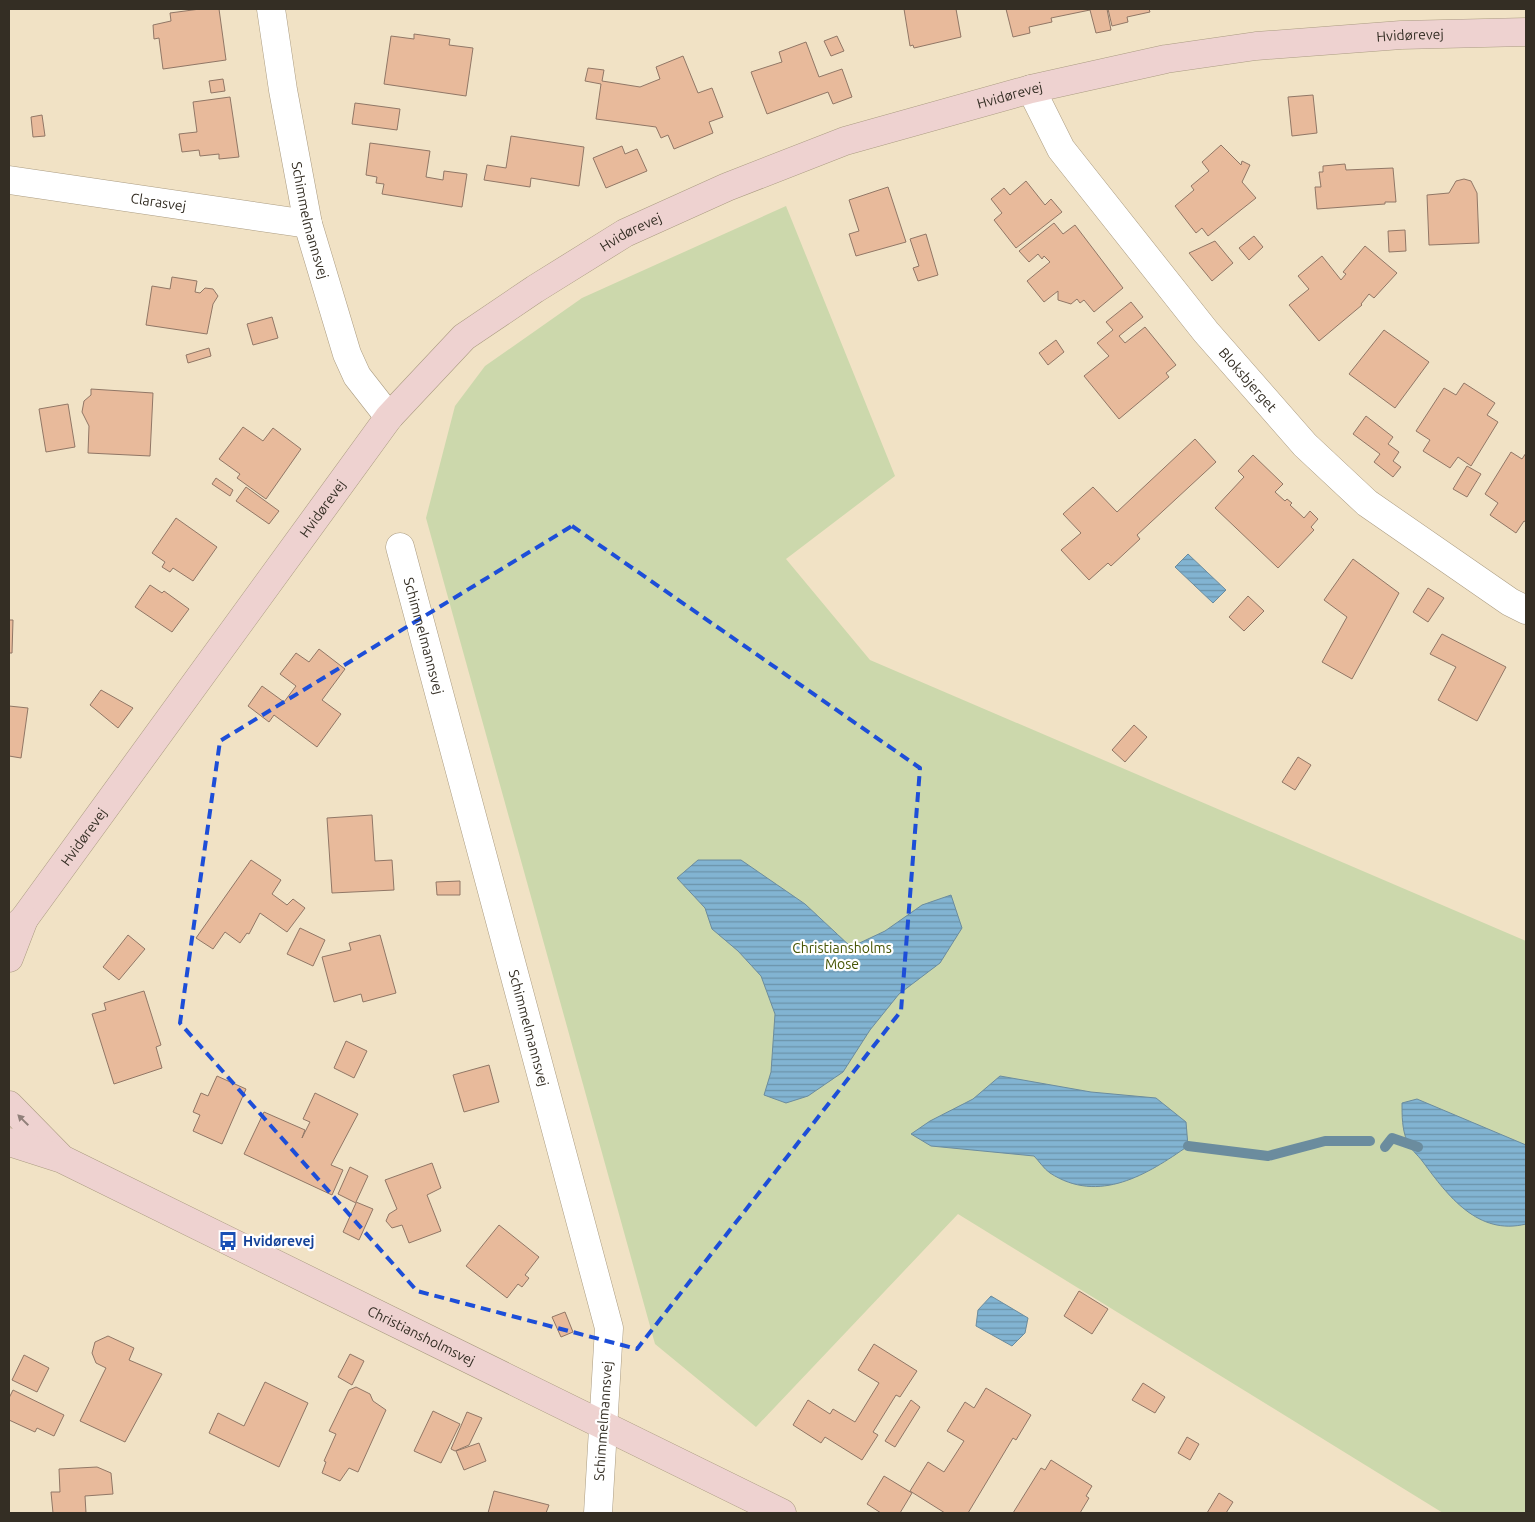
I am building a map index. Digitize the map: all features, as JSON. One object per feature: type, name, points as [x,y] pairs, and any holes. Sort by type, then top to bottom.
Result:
[{"type":"street","name":"Schimmelmannsvej","points":[[271,9],[283,90],[308,224],[347,354],[358,376],[389,417]]},
{"type":"street","name":"Hvidørevej","points":[[9,958],[16,926],[389,417],[464,337],[535,288],[625,234],[727,187],[845,141],[1031,89],[1166,59],[1256,46],[1401,34],[1526,32]]},
{"type":"street","name":"Bloksbjerget","points":[[1031,89],[1061,149],[1206,332],[1305,444],[1367,503],[1510,602],[1526,610]]},
{"type":"street","name":"Clarasvej","points":[[9,180],[308,224]]},
{"type":"street","name":"Schimmelmannsvej","points":[[400,547],[609,1328],[598,1513]]},
{"type":"street","name":"Christiansholmsvej","points":[[9,1105],[62,1159]]},
{"type":"street","name":"Christiansholmsvej","points":[[9,1142],[62,1159],[782,1513]]},
{"type":"highlighted area","points":[[572,526],[920,768],[901,1011],[637,1349],[417,1291],[180,1023],[220,741]]},
{"type":"green space","name":"Christiansholms Mose","points":[[786,206],[895,476],[786,559],[870,660],[1526,941],[1526,1513],[1443,1513],[958,1214],[756,1427],[655,1344],[426,518],[455,406],[485,366],[582,298]]},
{"type":"water","points":[[1188,554],[1226,590],[1213,603],[1175,567]]},
{"type":"water","points":[[698,860],[741,860],[805,904],[851,947],[885,931],[922,905],[951,895],[962,928],[940,963],[899,994],[870,1030],[843,1072],[808,1096],[786,1103],[764,1095],[771,1072],[775,1014],[761,976],[738,951],[712,929],[705,908],[677,878]]},
{"type":"water","points":[[1000,1076],[1091,1092],[1156,1098],[1186,1122],[1188,1146],[1173,1157],[1140,1175],[1105,1186],[1087,1186],[1068,1182],[1050,1173],[1034,1156],[931,1146],[911,1134],[930,1121],[973,1099]]},
{"type":"water","points":[[1417,1099],[1526,1145],[1526,1224],[1509,1226],[1493,1224],[1479,1219],[1454,1200],[1443,1188],[1408,1144],[1405,1136],[1402,1103]]},
{"type":"water","points":[[991,1296],[1028,1318],[1025,1333],[1012,1346],[976,1326],[978,1310]]},
{"type":"building","points":[[200,9],[219,9],[226,60],[163,69],[159,38],[154,39],[153,25],[171,21],[170,13]]},
{"type":"building","points":[[904,9],[956,9],[961,37],[914,48],[913,45],[910,46]]},
{"type":"building","points":[[1006,9],[1107,9],[1111,30],[1096,33],[1090,10],[1051,18],[1052,22],[1029,27],[1030,33],[1013,37]]},
{"type":"building","points":[[1108,9],[1149,9],[1150,12],[1127,17],[1128,22],[1112,26]]},
{"type":"building","points":[[414,34],[450,39],[449,45],[473,48],[466,96],[384,84],[391,36],[414,39]]},
{"type":"building","points":[[837,36],[844,51],[831,56],[824,41]]},
{"type":"building","points":[[806,42],[819,77],[842,69],[852,97],[833,104],[828,92],[767,114],[751,72],[782,62],[779,52]]},
{"type":"building","points":[[683,56],[698,93],[712,88],[723,117],[709,122],[713,133],[674,149],[668,135],[661,138],[656,127],[596,119],[601,84],[585,81],[588,68],[604,70],[602,81],[640,87],[660,79],[656,67]]},
{"type":"building","points":[[223,79],[225,91],[211,93],[209,81]]},
{"type":"building","points":[[1313,95],[1317,133],[1292,136],[1288,97]]},
{"type":"building","points":[[230,97],[239,157],[219,159],[219,154],[200,156],[199,150],[182,152],[179,134],[197,132],[193,102]]},
{"type":"building","points":[[355,103],[400,109],[397,130],[352,124]]},
{"type":"building","points":[[42,115],[45,136],[33,137],[31,117]]},
{"type":"building","points":[[511,136],[584,147],[579,186],[531,178],[530,187],[484,180],[487,165],[506,168]]},
{"type":"building","points":[[370,143],[430,151],[426,177],[443,180],[444,171],[467,174],[462,207],[382,194],[384,184],[376,183],[377,177],[366,175]]},
{"type":"building","points":[[1221,145],[1241,165],[1242,161],[1250,165],[1242,182],[1256,198],[1208,236],[1202,228],[1196,233],[1175,206],[1194,190],[1191,186],[1209,171],[1202,162]]},
{"type":"building","points":[[622,146],[625,154],[637,149],[647,171],[606,188],[593,158]]},
{"type":"building","points":[[1345,164],[1346,170],[1393,168],[1396,202],[1317,209],[1315,187],[1321,187],[1319,172],[1323,172],[1323,166]]},
{"type":"building","points":[[1464,179],[1471,181],[1477,193],[1479,243],[1429,245],[1427,195],[1449,193],[1456,181]]},
{"type":"building","points":[[1026,181],[1045,205],[1051,199],[1062,212],[1016,248],[994,220],[1002,213],[991,199],[1004,188],[1010,195]]},
{"type":"building","points":[[888,187],[906,242],[856,256],[849,234],[859,231],[849,200]]},
{"type":"building","points":[[1054,223],[1063,234],[1075,225],[1123,288],[1094,312],[1084,300],[1080,303],[1077,299],[1071,304],[1058,300],[1058,291],[1044,302],[1027,281],[1050,262],[1044,256],[1042,259],[1038,254],[1029,262],[1019,251]]},
{"type":"building","points":[[1405,230],[1406,251],[1389,252],[1388,231]]},
{"type":"building","points":[[926,234],[938,275],[918,281],[913,268],[919,266],[910,239]]},
{"type":"building","points":[[1254,236],[1263,247],[1249,260],[1239,248]]},
{"type":"building","points":[[1215,241],[1233,263],[1212,281],[1189,253]]},
{"type":"building","points":[[1365,246],[1397,273],[1374,298],[1369,294],[1362,305],[1319,341],[1289,305],[1309,289],[1298,276],[1322,256],[1341,280],[1346,274],[1343,272]]},
{"type":"building","points":[[172,277],[197,281],[195,292],[200,293],[205,288],[213,289],[218,296],[213,304],[207,334],[146,325],[152,286],[170,289]]},
{"type":"building","points":[[1131,302],[1143,317],[1119,336],[1125,343],[1145,327],[1176,365],[1166,373],[1169,377],[1119,419],[1084,376],[1109,356],[1097,343],[1113,330],[1106,322]]},
{"type":"building","points":[[272,317],[278,338],[253,345],[247,324]]},
{"type":"building","points":[[1384,330],[1429,362],[1395,408],[1349,374]]},
{"type":"building","points":[[1056,340],[1064,352],[1048,365],[1039,353]]},
{"type":"building","points":[[209,348],[211,356],[188,363],[186,355]]},
{"type":"building","points":[[1464,383],[1495,403],[1487,415],[1498,422],[1471,466],[1458,457],[1450,468],[1423,451],[1430,440],[1416,431],[1444,388],[1456,395]]},
{"type":"building","points":[[91,389],[153,393],[150,456],[88,453],[89,426],[82,412],[84,401],[91,395]]},
{"type":"building","points":[[68,404],[75,447],[46,452],[39,409]]},
{"type":"building","points":[[1366,416],[1393,437],[1388,444],[1399,452],[1393,461],[1401,467],[1393,477],[1374,462],[1380,454],[1353,434]]},
{"type":"building","points":[[243,427],[263,441],[273,428],[301,449],[266,499],[237,478],[240,474],[219,459]]},
{"type":"building","points":[[1195,439],[1216,462],[1137,535],[1140,539],[1111,566],[1108,563],[1089,580],[1061,550],[1081,533],[1063,514],[1093,487],[1117,512]]},
{"type":"building","points":[[1511,452],[1522,459],[1526,453],[1526,522],[1524,521],[1516,533],[1490,515],[1498,503],[1485,494]]},
{"type":"building","points":[[1253,455],[1283,484],[1275,492],[1285,501],[1287,499],[1292,503],[1290,505],[1304,518],[1310,511],[1318,519],[1311,527],[1314,530],[1278,568],[1215,508],[1244,477],[1238,471]]},
{"type":"building","points":[[1467,466],[1481,474],[1467,497],[1453,489]]},
{"type":"building","points":[[216,478],[233,490],[230,496],[212,484]]},
{"type":"building","points":[[246,487],[279,511],[269,524],[236,501]]},
{"type":"building","points":[[176,518],[217,547],[193,581],[173,568],[170,572],[162,567],[165,562],[152,553]]},
{"type":"building","points":[[1353,559],[1399,593],[1352,679],[1322,662],[1347,617],[1324,600]]},
{"type":"building","points":[[150,585],[162,593],[164,591],[189,609],[172,632],[135,607]]},
{"type":"building","points":[[1428,588],[1444,598],[1428,622],[1413,612]]},
{"type":"building","points":[[1248,596],[1264,611],[1244,631],[1229,617]]},
{"type":"building","points":[[9,620],[13,620],[12,653],[9,653]]},
{"type":"building","points":[[1442,634],[1506,667],[1477,721],[1438,700],[1456,667],[1430,654]]},
{"type":"building","points":[[319,649],[345,669],[322,700],[341,714],[317,747],[274,715],[269,722],[248,706],[262,686],[284,702],[296,686],[280,674],[296,653],[309,662]]},
{"type":"building","points":[[101,690],[133,708],[118,728],[90,705]]},
{"type":"building","points":[[9,706],[28,708],[21,758],[9,756]]},
{"type":"building","points":[[1134,725],[1147,737],[1125,762],[1112,750]]},
{"type":"building","points":[[1298,757],[1311,765],[1295,790],[1282,782]]},
{"type":"building","points":[[372,815],[375,861],[392,860],[394,890],[332,893],[327,818]]},
{"type":"building","points":[[251,860],[281,880],[272,894],[287,905],[293,899],[305,908],[287,932],[260,913],[249,934],[247,933],[240,943],[225,932],[213,949],[196,938]]},
{"type":"building","points":[[460,881],[460,895],[437,895],[436,882]]},
{"type":"building","points":[[300,928],[325,940],[313,966],[287,954]]},
{"type":"building","points":[[128,935],[145,949],[119,980],[103,967]]},
{"type":"building","points":[[380,935],[396,993],[363,1002],[361,994],[334,1002],[322,957],[351,950],[349,943]]},
{"type":"building","points":[[144,991],[161,1045],[156,1047],[162,1068],[114,1084],[92,1014],[106,1010],[104,1003]]},
{"type":"building","points":[[346,1041],[367,1051],[354,1078],[334,1068]]},
{"type":"building","points":[[489,1065],[499,1102],[464,1112],[453,1075]]},
{"type":"building","points":[[217,1076],[246,1089],[222,1144],[193,1131],[200,1115],[193,1112],[201,1093],[208,1096]]},
{"type":"building","points":[[315,1093],[358,1114],[331,1165],[343,1170],[332,1195],[244,1154],[264,1112],[305,1130],[302,1138],[310,1122],[303,1119]]},
{"type":"building","points":[[432,1163],[441,1188],[427,1195],[441,1231],[409,1243],[402,1225],[392,1228],[386,1221],[389,1214],[397,1209],[385,1180]]},
{"type":"building","points":[[350,1167],[368,1176],[356,1202],[373,1209],[359,1240],[343,1232],[356,1203],[338,1194]]},
{"type":"building","points":[[499,1225],[539,1257],[525,1275],[529,1278],[522,1287],[518,1284],[507,1298],[466,1266]]},
{"type":"building","points":[[1079,1291],[1108,1309],[1092,1334],[1064,1316]]},
{"type":"building","points":[[565,1312],[573,1332],[561,1337],[552,1317]]},
{"type":"building","points":[[108,1336],[134,1348],[129,1360],[162,1374],[125,1442],[80,1421],[106,1368],[96,1363],[92,1353],[95,1342]]},
{"type":"building","points":[[874,1344],[917,1371],[900,1397],[896,1395],[873,1432],[878,1435],[862,1460],[825,1437],[821,1443],[793,1425],[808,1400],[830,1414],[833,1409],[855,1422],[879,1383],[858,1370]]},
{"type":"building","points":[[350,1354],[364,1361],[352,1385],[338,1377]]},
{"type":"building","points":[[24,1355],[49,1368],[37,1392],[12,1380]]},
{"type":"building","points":[[265,1382],[308,1403],[279,1467],[209,1433],[218,1413],[244,1426]]},
{"type":"building","points":[[1143,1383],[1165,1397],[1155,1413],[1132,1400]]},
{"type":"building","points":[[356,1387],[370,1394],[373,1401],[386,1410],[358,1472],[349,1468],[340,1481],[322,1473],[326,1462],[324,1461],[336,1434],[329,1431],[349,1390]]},
{"type":"building","points":[[986,1388],[1031,1415],[1016,1440],[1013,1438],[968,1513],[945,1513],[910,1491],[928,1462],[944,1472],[964,1441],[947,1431],[965,1402],[974,1408]]},
{"type":"building","points":[[13,1390],[64,1415],[54,1436],[37,1428],[35,1432],[9,1420],[9,1398]]},
{"type":"building","points":[[911,1400],[920,1407],[895,1447],[885,1441]]},
{"type":"building","points":[[433,1411],[460,1424],[441,1463],[414,1451]]},
{"type":"building","points":[[467,1412],[482,1418],[469,1445],[455,1451],[451,1449]]},
{"type":"building","points":[[1187,1437],[1199,1444],[1190,1460],[1178,1453]]},
{"type":"building","points":[[479,1443],[486,1461],[464,1470],[456,1451]]},
{"type":"building","points":[[1051,1460],[1092,1486],[1086,1496],[1089,1498],[1080,1513],[1013,1513],[1041,1468],[1045,1470]]},
{"type":"building","points":[[97,1467],[111,1473],[113,1494],[85,1496],[86,1513],[53,1513],[51,1492],[60,1492],[59,1469]]},
{"type":"building","points":[[884,1476],[912,1493],[900,1513],[881,1513],[867,1504]]},
{"type":"building","points":[[494,1491],[549,1505],[546,1513],[488,1513]]},
{"type":"building","points":[[1219,1493],[1233,1502],[1226,1513],[1207,1513]]},
{"type":"waterway","points":[[1385,1147],[1392,1138],[1418,1147]]},
{"type":"waterway","points":[[1188,1146],[1268,1156],[1325,1141],[1370,1141]]},
{"type":"place","name":"Hvidørevej","points":[[228,1241]]}]
